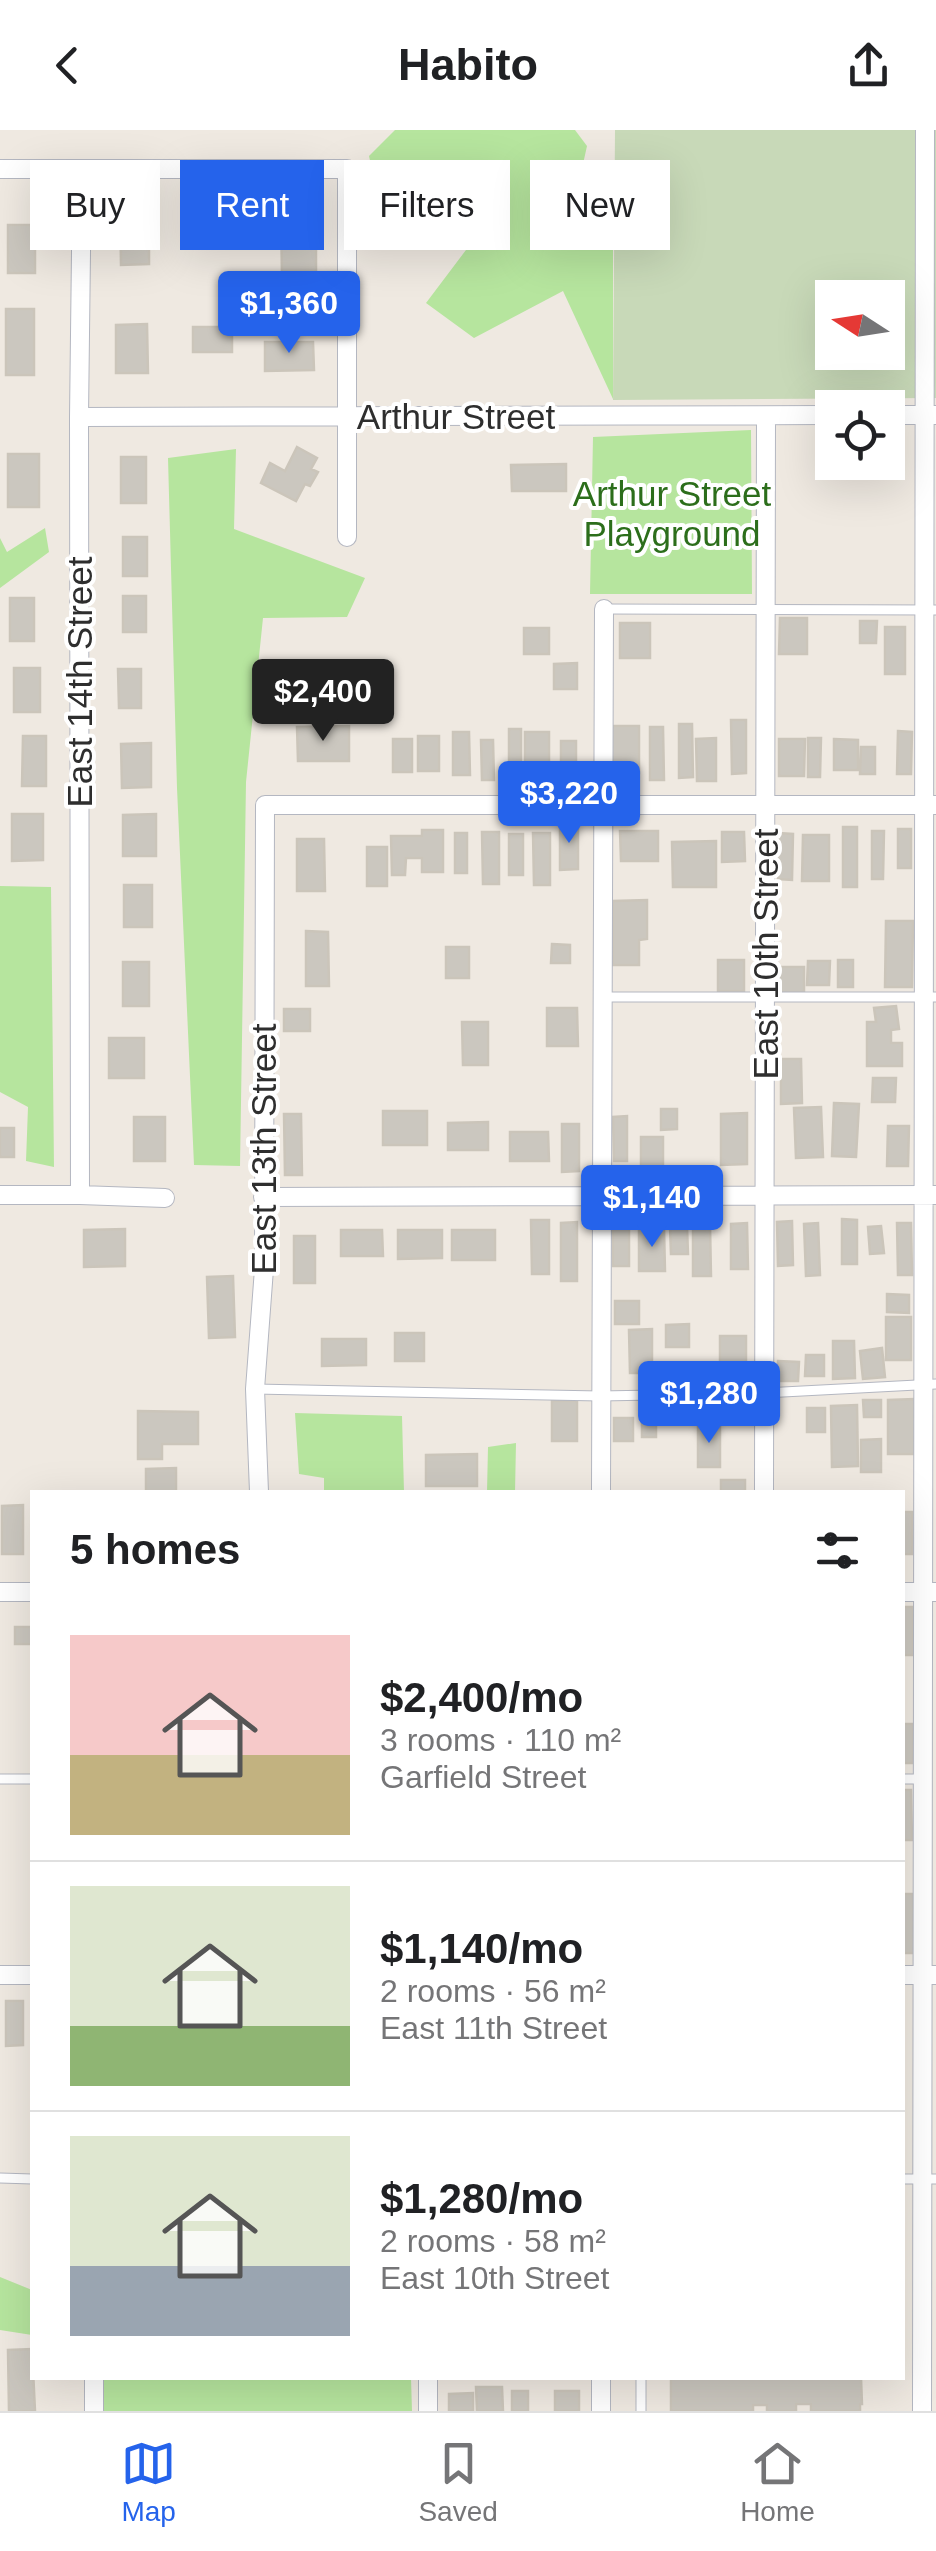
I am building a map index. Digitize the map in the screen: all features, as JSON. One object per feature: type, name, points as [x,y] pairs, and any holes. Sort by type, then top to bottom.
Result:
[{"type":"street","points":[[922,2411],[929,2364],[929,1975],[923,1779],[929,1592],[931,416],[925,130]]},
{"type":"street","points":[[0,169],[30,169]]},
{"type":"street","points":[[160,169],[347,169],[347,537]]},
{"type":"street","name":"East 14th Street","points":[[80,1194],[81,250]]},
{"type":"street","name":"East 10th Street","points":[[764,1490],[766,416]]},
{"type":"street","name":"Arthur Street","points":[[79,417],[815,416]]},
{"type":"street","points":[[905,416],[931,416]]},
{"type":"street","points":[[601,1490],[604,610]]},
{"type":"street","points":[[604,804],[930,805]]},
{"type":"street","name":"East 13th Street","points":[[259,1490],[255,1389],[264,1268],[265,805],[604,804]]},
{"type":"street","points":[[0,1194],[165,1198]]},
{"type":"street","points":[[263,1197],[930,1195]]},
{"type":"street","points":[[0,1592],[30,1592]]},
{"type":"street","points":[[0,1975],[30,1975]]},
{"type":"street","points":[[94,2380],[94,2411]]},
{"type":"street","points":[[428,2380],[428,2411]]},
{"type":"street","points":[[601,2380],[601,2411]]},
{"type":"lane","points":[[604,610],[930,610]]},
{"type":"lane","points":[[603,997],[930,997]]},
{"type":"lane","points":[[255,1389],[600,1396],[764,1394],[930,1384]]},
{"type":"lane","points":[[0,1779],[30,1779]]},
{"type":"lane","points":[[905,1779],[923,1779]]},
{"type":"lane","points":[[0,2178],[30,2179]]},
{"type":"lane","points":[[641,2380],[641,2411]]},
{"type":"green space","points":[[395,130],[575,130],[587,146],[584,160],[530,160],[530,250],[613,250],[613,399],[563,291],[474,338],[426,303],[466,250],[510,250],[510,160],[370,160],[369,156]]},
{"type":"green space","points":[[615,130],[936,130],[936,398],[905,398],[905,390],[815,390],[815,399],[613,400],[614,250],[670,250],[670,160],[615,160]]},
{"type":"green space","name":"Arthur Street Playground","points":[[751,430],[752,594],[590,594],[593,437]]},
{"type":"green space","points":[[236,449],[234,529],[365,578],[347,617],[263,618],[246,782],[240,1166],[194,1165],[177,788],[168,458]]},
{"type":"green space","points":[[45,528],[49,552],[0,588],[0,538],[7,552]]},
{"type":"green space","points":[[0,886],[51,887],[54,1167],[26,1161],[28,1107],[0,1092]]},
{"type":"green space","points":[[295,1413],[402,1416],[404,1490],[324,1490],[324,1478],[299,1474]]},
{"type":"green space","points":[[516,1443],[515,1490],[487,1490],[488,1447]]},
{"type":"green space","points":[[0,2277],[30,2289],[30,2335],[0,2330]]},
{"type":"green space","points":[[103,2380],[411,2380],[412,2411],[103,2411]]},
{"type":"building","points":[[8,225],[30,225],[35,273],[8,273]]},
{"type":"building","points":[[121,250],[149,250],[149,264],[121,265]]},
{"type":"building","points":[[282,250],[316,250],[316,276],[282,276]]},
{"type":"building","points":[[6,309],[34,309],[34,375],[6,375]]},
{"type":"building","points":[[147,324],[148,373],[116,373],[116,325]]},
{"type":"building","points":[[193,327],[232,327],[232,352],[193,352]]},
{"type":"building","points":[[265,342],[313,342],[314,370],[265,371]]},
{"type":"building","points":[[297,447],[317,458],[311,469],[318,472],[310,486],[305,484],[296,501],[261,483],[270,463],[285,471]]},
{"type":"building","points":[[8,454],[39,454],[39,507],[8,507]]},
{"type":"building","points":[[121,457],[146,457],[146,503],[121,503]]},
{"type":"building","points":[[566,464],[566,491],[512,491],[511,465]]},
{"type":"building","points":[[123,537],[147,537],[147,576],[123,576]]},
{"type":"building","points":[[123,596],[146,596],[146,632],[123,632]]},
{"type":"building","points":[[10,598],[34,598],[34,641],[10,641]]},
{"type":"building","points":[[780,618],[807,618],[807,654],[779,654]]},
{"type":"building","points":[[860,621],[877,621],[876,643],[860,643]]},
{"type":"building","points":[[620,623],[650,623],[650,658],[620,658]]},
{"type":"building","points":[[885,627],[905,627],[905,674],[885,674]]},
{"type":"building","points":[[524,628],[549,628],[549,654],[524,654]]},
{"type":"building","points":[[577,663],[577,689],[554,689],[554,664]]},
{"type":"building","points":[[14,668],[40,668],[40,712],[14,712]]},
{"type":"building","points":[[118,669],[141,669],[141,708],[119,708]]},
{"type":"building","points":[[731,720],[746,720],[746,773],[732,774]]},
{"type":"building","points":[[679,724],[692,724],[693,777],[679,778]]},
{"type":"building","points":[[349,726],[349,761],[298,761],[297,727]]},
{"type":"building","points":[[612,726],[639,726],[639,773],[612,773]]},
{"type":"building","points":[[650,727],[663,727],[664,780],[650,780]]},
{"type":"building","points":[[509,729],[521,729],[521,780],[509,780]]},
{"type":"building","points":[[898,731],[912,732],[911,774],[897,774]]},
{"type":"building","points":[[453,732],[469,732],[470,775],[453,775]]},
{"type":"building","points":[[525,732],[549,732],[549,778],[525,778]]},
{"type":"building","points":[[23,736],[46,736],[46,786],[22,786]]},
{"type":"building","points":[[418,736],[439,736],[439,771],[418,771]]},
{"type":"building","points":[[716,738],[716,781],[697,781],[696,739]]},
{"type":"building","points":[[808,738],[821,738],[820,777],[808,777]]},
{"type":"building","points":[[393,739],[412,739],[412,772],[393,772]]},
{"type":"building","points":[[779,739],[805,739],[804,776],[779,776]]},
{"type":"building","points":[[834,739],[858,740],[858,770],[834,770]]},
{"type":"building","points":[[481,740],[493,740],[494,780],[482,780]]},
{"type":"building","points":[[561,741],[576,741],[576,784],[561,784]]},
{"type":"building","points":[[151,743],[151,787],[122,788],[121,744]]},
{"type":"building","points":[[861,747],[875,747],[875,774],[860,774]]},
{"type":"building","points":[[12,814],[43,814],[43,860],[12,861]]},
{"type":"building","points":[[156,814],[156,856],[123,856],[123,815]]},
{"type":"building","points":[[560,822],[578,822],[578,869],[560,870]]},
{"type":"building","points":[[843,827],[857,827],[857,887],[843,887]]},
{"type":"building","points":[[898,829],[911,829],[911,868],[898,868]]},
{"type":"building","points":[[422,830],[443,830],[443,872],[422,872],[422,858],[406,858],[405,875],[392,875],[391,836],[422,836]]},
{"type":"building","points":[[620,831],[658,831],[658,861],[621,861]]},
{"type":"building","points":[[872,831],[884,831],[883,879],[872,879]]},
{"type":"building","points":[[482,832],[499,832],[499,884],[483,884]]},
{"type":"building","points":[[722,832],[744,832],[745,861],[722,862]]},
{"type":"building","points":[[455,833],[467,833],[467,873],[455,873]]},
{"type":"building","points":[[533,833],[550,833],[550,885],[534,885]]},
{"type":"building","points":[[778,833],[793,834],[792,880],[778,879]]},
{"type":"building","points":[[509,834],[523,834],[523,875],[509,875]]},
{"type":"building","points":[[803,835],[829,835],[829,881],[802,881]]},
{"type":"building","points":[[297,839],[324,839],[325,891],[297,891]]},
{"type":"building","points":[[716,841],[716,887],[673,887],[672,842]]},
{"type":"building","points":[[367,847],[387,847],[387,886],[367,886]]},
{"type":"building","points":[[124,885],[152,885],[152,927],[124,927]]},
{"type":"building","points":[[647,900],[647,939],[639,940],[639,965],[613,965],[613,901]]},
{"type":"building","points":[[886,921],[913,921],[912,987],[885,987]]},
{"type":"building","points":[[306,931],[328,932],[329,986],[306,986]]},
{"type":"building","points":[[552,944],[570,945],[570,963],[551,963]]},
{"type":"building","points":[[446,947],[469,947],[469,978],[446,978]]},
{"type":"building","points":[[718,960],[744,960],[744,991],[718,991]]},
{"type":"building","points":[[838,960],[853,960],[853,987],[838,987]]},
{"type":"building","points":[[808,961],[830,961],[829,985],[807,985]]},
{"type":"building","points":[[123,962],[149,962],[149,1006],[123,1006]]},
{"type":"building","points":[[779,967],[804,967],[804,992],[779,992]]},
{"type":"building","points":[[896,1006],[899,1029],[891,1030],[891,1043],[902,1043],[902,1066],[867,1066],[867,1022],[876,1022],[874,1008]]},
{"type":"building","points":[[547,1008],[577,1008],[578,1046],[547,1046]]},
{"type":"building","points":[[284,1009],[310,1009],[310,1031],[284,1031]]},
{"type":"building","points":[[462,1022],[488,1022],[488,1065],[463,1065]]},
{"type":"building","points":[[109,1038],[144,1038],[144,1078],[109,1078]]},
{"type":"building","points":[[781,1059],[801,1059],[802,1103],[781,1104]]},
{"type":"building","points":[[873,1078],[896,1078],[895,1102],[872,1102]]},
{"type":"building","points":[[834,1103],[859,1104],[856,1157],[832,1156]]},
{"type":"building","points":[[821,1107],[823,1157],[796,1158],[794,1108]]},
{"type":"building","points":[[661,1109],[677,1109],[677,1129],[661,1130]]},
{"type":"building","points":[[383,1111],[427,1111],[427,1145],[383,1145]]},
{"type":"building","points":[[747,1113],[747,1164],[721,1165],[721,1114]]},
{"type":"building","points":[[284,1114],[301,1114],[302,1175],[285,1175]]},
{"type":"building","points":[[627,1116],[627,1161],[614,1161],[613,1117]]},
{"type":"building","points":[[134,1117],[165,1117],[165,1161],[134,1161]]},
{"type":"building","points":[[488,1122],[488,1150],[448,1150],[448,1123]]},
{"type":"building","points":[[562,1124],[579,1124],[579,1171],[562,1172]]},
{"type":"building","points":[[888,1126],[909,1126],[908,1166],[887,1166]]},
{"type":"building","points":[[0,1128],[14,1128],[14,1157],[0,1157]]},
{"type":"building","points":[[510,1132],[548,1132],[549,1161],[510,1161]]},
{"type":"building","points":[[641,1137],[663,1137],[663,1172],[641,1173]]},
{"type":"building","points":[[842,1219],[857,1220],[857,1264],[842,1264]]},
{"type":"building","points":[[531,1220],[549,1220],[549,1274],[532,1274]]},
{"type":"building","points":[[792,1221],[793,1265],[778,1266],[777,1222]]},
{"type":"building","points":[[577,1222],[577,1281],[561,1281],[561,1223]]},
{"type":"building","points":[[747,1223],[748,1269],[731,1269],[731,1224]]},
{"type":"building","points":[[818,1223],[820,1275],[806,1276],[804,1224]]},
{"type":"building","points":[[897,1223],[911,1223],[912,1275],[898,1275]]},
{"type":"building","points":[[613,1224],[629,1224],[629,1266],[613,1266]]},
{"type":"building","points":[[693,1224],[710,1224],[711,1276],[693,1276]]},
{"type":"building","points":[[670,1226],[687,1226],[688,1254],[671,1254]]},
{"type":"building","points":[[881,1226],[884,1253],[870,1254],[868,1227]]},
{"type":"building","points":[[639,1228],[664,1228],[665,1271],[639,1271]]},
{"type":"building","points":[[125,1229],[125,1266],[84,1267],[84,1230]]},
{"type":"building","points":[[341,1230],[382,1230],[383,1256],[341,1256]]},
{"type":"building","points":[[398,1230],[442,1230],[442,1258],[398,1259]]},
{"type":"building","points":[[452,1230],[495,1230],[495,1260],[452,1260]]},
{"type":"building","points":[[294,1236],[315,1236],[315,1283],[294,1283]]},
{"type":"building","points":[[233,1276],[235,1337],[209,1338],[207,1277]]},
{"type":"building","points":[[887,1294],[909,1295],[909,1313],[887,1312]]},
{"type":"building","points":[[615,1301],[639,1301],[639,1324],[615,1324]]},
{"type":"building","points":[[886,1317],[911,1317],[911,1360],[886,1360]]},
{"type":"building","points":[[689,1324],[689,1347],[666,1347],[666,1325]]},
{"type":"building","points":[[652,1329],[652,1373],[630,1373],[629,1330]]},
{"type":"building","points":[[395,1333],[424,1333],[424,1361],[395,1361]]},
{"type":"building","points":[[720,1336],[746,1336],[746,1376],[720,1376]]},
{"type":"building","points":[[322,1339],[366,1339],[366,1365],[322,1366]]},
{"type":"building","points":[[833,1341],[854,1341],[855,1378],[833,1379]]},
{"type":"building","points":[[882,1348],[885,1377],[863,1379],[860,1351]]},
{"type":"building","points":[[806,1355],[824,1355],[824,1376],[805,1376]]},
{"type":"building","points":[[778,1361],[799,1362],[798,1381],[778,1381]]},
{"type":"building","points":[[914,1399],[914,1454],[888,1454],[888,1400]]},
{"type":"building","points":[[863,1400],[881,1400],[881,1417],[864,1417]]},
{"type":"building","points":[[552,1401],[577,1401],[577,1441],[552,1441]]},
{"type":"building","points":[[857,1405],[858,1466],[832,1467],[831,1406]]},
{"type":"building","points":[[807,1408],[825,1408],[825,1432],[807,1432]]},
{"type":"building","points":[[138,1411],[198,1412],[198,1444],[162,1444],[162,1459],[138,1459]]},
{"type":"building","points":[[642,1416],[656,1416],[656,1437],[642,1437]]},
{"type":"building","points":[[614,1418],[633,1418],[633,1441],[614,1441]]},
{"type":"building","points":[[698,1424],[720,1424],[720,1467],[698,1467]]},
{"type":"building","points":[[881,1439],[881,1472],[861,1472],[861,1440]]},
{"type":"building","points":[[477,1454],[477,1486],[426,1486],[426,1455]]},
{"type":"building","points":[[176,1468],[176,1490],[146,1490],[146,1469]]},
{"type":"building","points":[[721,1480],[745,1480],[745,1490],[721,1490]]},
{"type":"building","points":[[23,1505],[23,1554],[2,1554],[2,1506]]},
{"type":"building","points":[[905,1512],[912,1512],[912,1554],[905,1554]]},
{"type":"building","points":[[905,1607],[913,1607],[913,1655],[905,1655]]},
{"type":"building","points":[[15,1627],[30,1627],[30,1644],[15,1644]]},
{"type":"building","points":[[905,1724],[913,1724],[913,1763],[905,1763]]},
{"type":"building","points":[[905,1790],[911,1790],[912,1840],[905,1840]]},
{"type":"building","points":[[905,1894],[913,1894],[914,1953],[905,1953]]},
{"type":"building","points":[[6,2001],[23,2001],[23,2045],[6,2046]]},
{"type":"building","points":[[30,2349],[35,2411],[9,2411],[8,2350]]},
{"type":"building","points":[[671,2380],[861,2380],[860,2411],[811,2411],[811,2404],[796,2404],[796,2411],[767,2411],[767,2405],[753,2405],[753,2411],[671,2411]]},
{"type":"building","points":[[476,2387],[502,2387],[503,2411],[477,2411]]},
{"type":"building","points":[[512,2391],[528,2391],[528,2411],[512,2411]]},
{"type":"building","points":[[555,2391],[579,2391],[579,2411],[555,2411]]},
{"type":"building","points":[[473,2393],[473,2411],[449,2411],[449,2394]]}]
